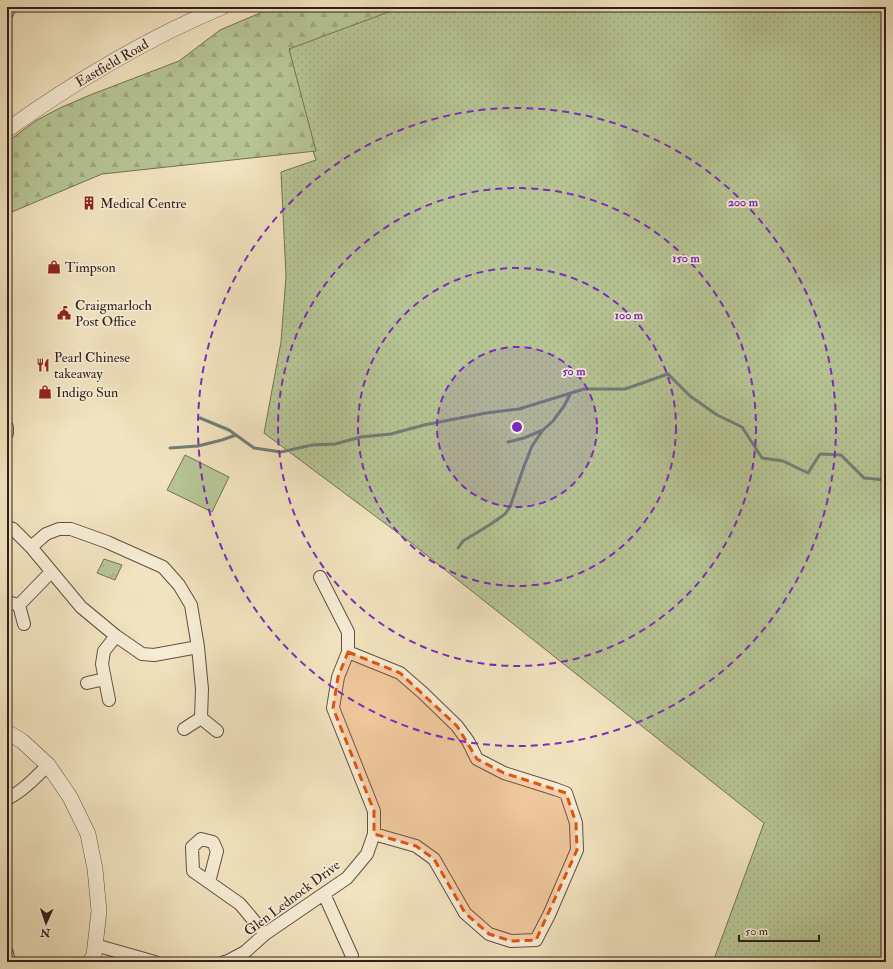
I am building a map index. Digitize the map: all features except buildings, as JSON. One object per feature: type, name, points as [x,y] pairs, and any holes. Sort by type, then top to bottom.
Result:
[{"type":"street","points":[[7,13],[10,7]]},
{"type":"street","name":"Eastfield Road","points":[[7,130],[50,99],[120,57],[200,16],[222,7]]},
{"type":"street","points":[[7,427],[7,433]]},
{"type":"street","points":[[7,527],[12,528],[31,547],[81,607],[116,636],[142,654],[154,655],[198,647]]},
{"type":"street","points":[[31,547],[46,534],[59,529],[71,529],[107,542],[163,567],[179,585],[191,605],[198,647],[202,689],[201,718]]},
{"type":"street","points":[[19,605],[51,572]]},
{"type":"street","name":"Glen Lednock Drive","points":[[224,962],[245,952],[265,934],[347,878],[367,854],[374,834],[374,811],[333,708],[338,677],[348,652],[348,632],[320,577]]},
{"type":"street","points":[[7,602],[19,605]]},
{"type":"street","points":[[19,605],[24,624]]},
{"type":"street","points":[[109,700],[102,664],[104,651],[116,636]]},
{"type":"street","points":[[348,652],[400,673],[424,693],[457,726],[468,741],[477,759],[504,773],[555,788],[566,793],[576,823],[577,850],[549,915],[536,940],[511,941],[489,934],[465,913],[434,859],[416,846],[374,834]]},
{"type":"street","points":[[87,683],[105,679]]},
{"type":"street","points":[[184,729],[201,718]]},
{"type":"street","points":[[201,718],[217,731]]},
{"type":"street","points":[[7,732],[22,741],[48,765],[70,797],[88,834],[95,869],[99,911],[94,955],[90,962]]},
{"type":"street","points":[[7,799],[25,788],[48,765]]},
{"type":"street","points":[[208,882],[240,904],[265,934]]},
{"type":"street","points":[[324,894],[352,956]]},
{"type":"street","points":[[95,945],[155,962]]},
{"type":"street","points":[[7,953],[9,962]]},
{"type":"highlighted area","points":[[348,652],[400,673],[457,726],[477,759],[504,773],[566,793],[576,823],[577,850],[536,940],[511,941],[489,934],[465,913],[434,859],[416,846],[374,834],[374,811],[333,708],[338,677]]},
{"type":"green space","points":[[274,7],[402,7],[289,49],[316,151],[102,174],[7,214],[7,142],[37,120],[60,108],[179,61],[220,30]]},
{"type":"green space","points":[[331,7],[886,7],[886,962],[713,962],[764,823],[410,542],[264,433],[281,342],[286,276],[281,172],[316,160],[277,42]]},
{"type":"green space","points":[[185,455],[229,477],[212,512],[167,490]]},
{"type":"green space","points":[[104,559],[122,565],[115,580],[97,573]]},
{"type":"waterway","points":[[200,418],[229,430],[254,448],[281,452],[312,445],[335,444],[361,437],[391,434],[424,425],[486,413],[519,409],[584,389],[625,389],[668,374],[690,396],[717,415],[742,427],[762,458],[783,461],[808,473],[820,454],[841,455],[864,478],[886,480]]},
{"type":"waterway","points":[[458,548],[463,541],[505,514],[510,507],[532,446],[543,430],[553,421],[571,393]]},
{"type":"waterway","points":[[508,442],[524,438],[543,430]]},
{"type":"waterway","points":[[170,448],[198,446],[236,435]]},
{"type":"place","name":"Medical Centre","points":[[89,203]]},
{"type":"place","name":"Timpson","points":[[54,267]]},
{"type":"place","name":"Craigmarloch Post Office","points":[[64,313]]},
{"type":"place","name":"Pearl Chinese takeaway","points":[[43,365]]},
{"type":"place","name":"Indigo Sun","points":[[45,392]]}]
